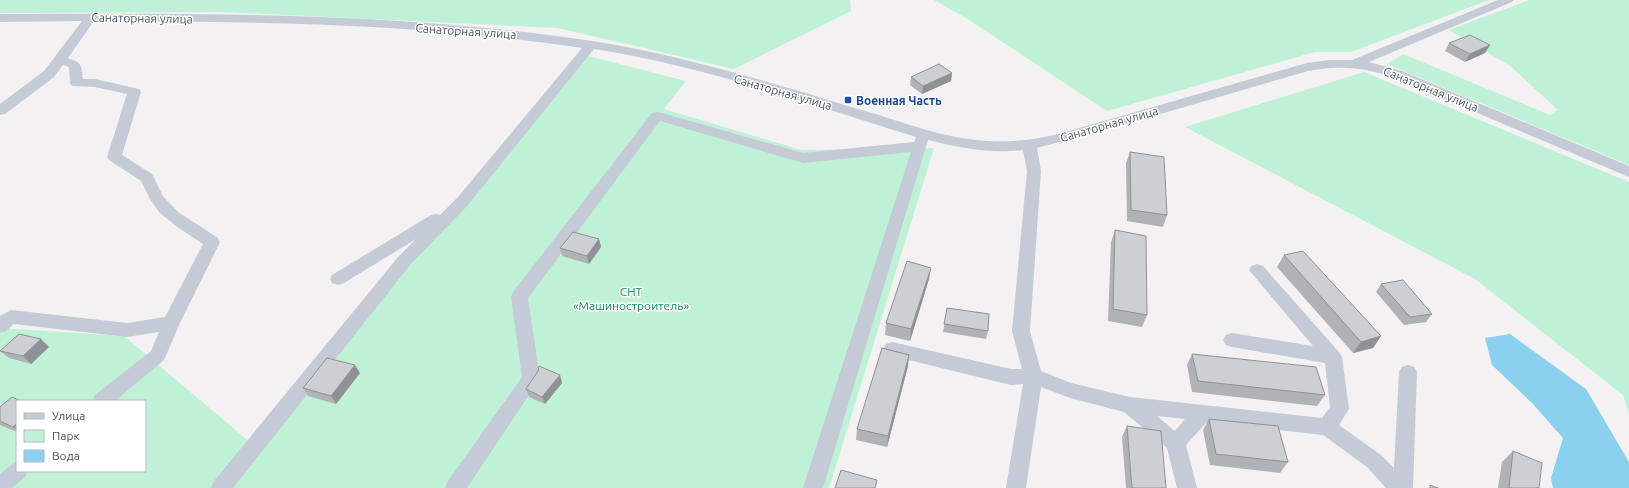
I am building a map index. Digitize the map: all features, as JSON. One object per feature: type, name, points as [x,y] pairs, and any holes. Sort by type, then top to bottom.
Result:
[{"type":"street","points":[[1356,63],[1508,0]]},
{"type":"street","points":[[0,111],[49,74],[91,17]]},
{"type":"street","name":"Санаторная улица","points":[[0,18],[220,18],[364,24],[493,32],[546,38],[643,55],[750,82],[921,140],[945,141],[983,147],[1015,147],[1029,145],[1110,124],[1307,67],[1327,63],[1356,63],[1377,67],[1397,74],[1629,172]]},
{"type":"street","points":[[221,488],[405,260],[462,201],[590,45]]},
{"type":"street","points":[[61,59],[75,65],[77,82],[95,83],[134,92],[114,158],[147,178],[151,192],[164,209],[212,242],[171,323],[158,355],[103,400]]},
{"type":"street","points":[[455,488],[531,378],[519,298],[657,116],[803,158],[921,140],[813,488]]},
{"type":"street","points":[[1016,488],[1033,376],[1021,331],[1034,171],[1029,145]]},
{"type":"street","points":[[338,279],[432,222],[462,201]]},
{"type":"street","points":[[1257,270],[1333,357],[1340,408],[1327,427]]},
{"type":"street","points":[[4,320],[127,330],[171,323]]},
{"type":"street","points":[[1232,340],[1333,357]]},
{"type":"street","points":[[892,349],[1011,377],[1033,376],[1070,390],[1130,406],[1327,427],[1374,461],[1399,488]]},
{"type":"street","points":[[1403,488],[1408,372]]},
{"type":"street","points":[[1130,406],[1176,443],[1187,488]]},
{"type":"street","points":[[1176,443],[1203,413]]},
{"type":"street","points":[[0,486],[17,472]]},
{"type":"green space","points":[[0,0],[850,0],[851,11],[734,69],[558,28],[221,12],[0,13]]},
{"type":"green space","points":[[934,0],[1489,0],[1351,52],[1315,52],[1107,111],[966,18]]},
{"type":"green space","points":[[1529,0],[1629,0],[1629,165],[1387,64],[1403,54],[1550,115],[1558,110],[1509,65],[1449,30]]},
{"type":"green space","name":"СНТ «Машиностроитель»","points":[[584,55],[686,81],[664,109],[801,150],[934,148],[829,488],[0,488],[0,328],[124,336],[257,448]]},
{"type":"green space","points":[[1364,72],[1629,182],[1629,414],[1623,395],[1475,279],[1185,127]]},
{"type":"water","points":[[1510,334],[1586,389],[1629,462],[1629,488],[1553,488],[1551,478],[1563,438],[1532,403],[1492,365],[1485,338]]},
{"type":"building","points":[[1470,35],[1490,45],[1470,54],[1449,43]]},
{"type":"building","points":[[939,64],[952,73],[923,86],[911,77]]},
{"type":"building","points":[[1130,152],[1164,157],[1167,215],[1131,210]]},
{"type":"building","points":[[1115,230],[1146,236],[1147,315],[1113,309]]},
{"type":"building","points":[[573,232],[599,239],[587,256],[560,248]]},
{"type":"building","points":[[1303,251],[1381,336],[1361,342],[1284,255]]},
{"type":"building","points":[[907,261],[931,268],[911,329],[886,323]]},
{"type":"building","points":[[1403,280],[1432,314],[1410,317],[1381,284]]},
{"type":"building","points":[[947,308],[989,314],[988,331],[944,324]]},
{"type":"building","points":[[19,334],[41,339],[23,356],[0,351]]},
{"type":"building","points":[[882,348],[909,355],[888,436],[857,429]]},
{"type":"building","points":[[1192,354],[1316,367],[1325,395],[1198,381]]},
{"type":"building","points":[[327,358],[355,365],[331,396],[303,388]]},
{"type":"building","points":[[539,366],[560,375],[542,397],[526,389],[538,371]]},
{"type":"building","points":[[12,397],[19,400],[16,400],[16,424],[13,427],[0,421],[0,407]]},
{"type":"building","points":[[1209,419],[1278,426],[1288,462],[1216,454]]},
{"type":"building","points":[[1127,426],[1161,431],[1166,488],[1132,488]]},
{"type":"building","points":[[1513,451],[1542,463],[1539,488],[1509,488]]},
{"type":"building","points":[[841,470],[877,480],[875,488],[835,488]]},
{"type":"building","points":[[1430,485],[1438,488],[1430,488]]},
{"type":"place","name":"Военная Часть","points":[[848,100]]}]
